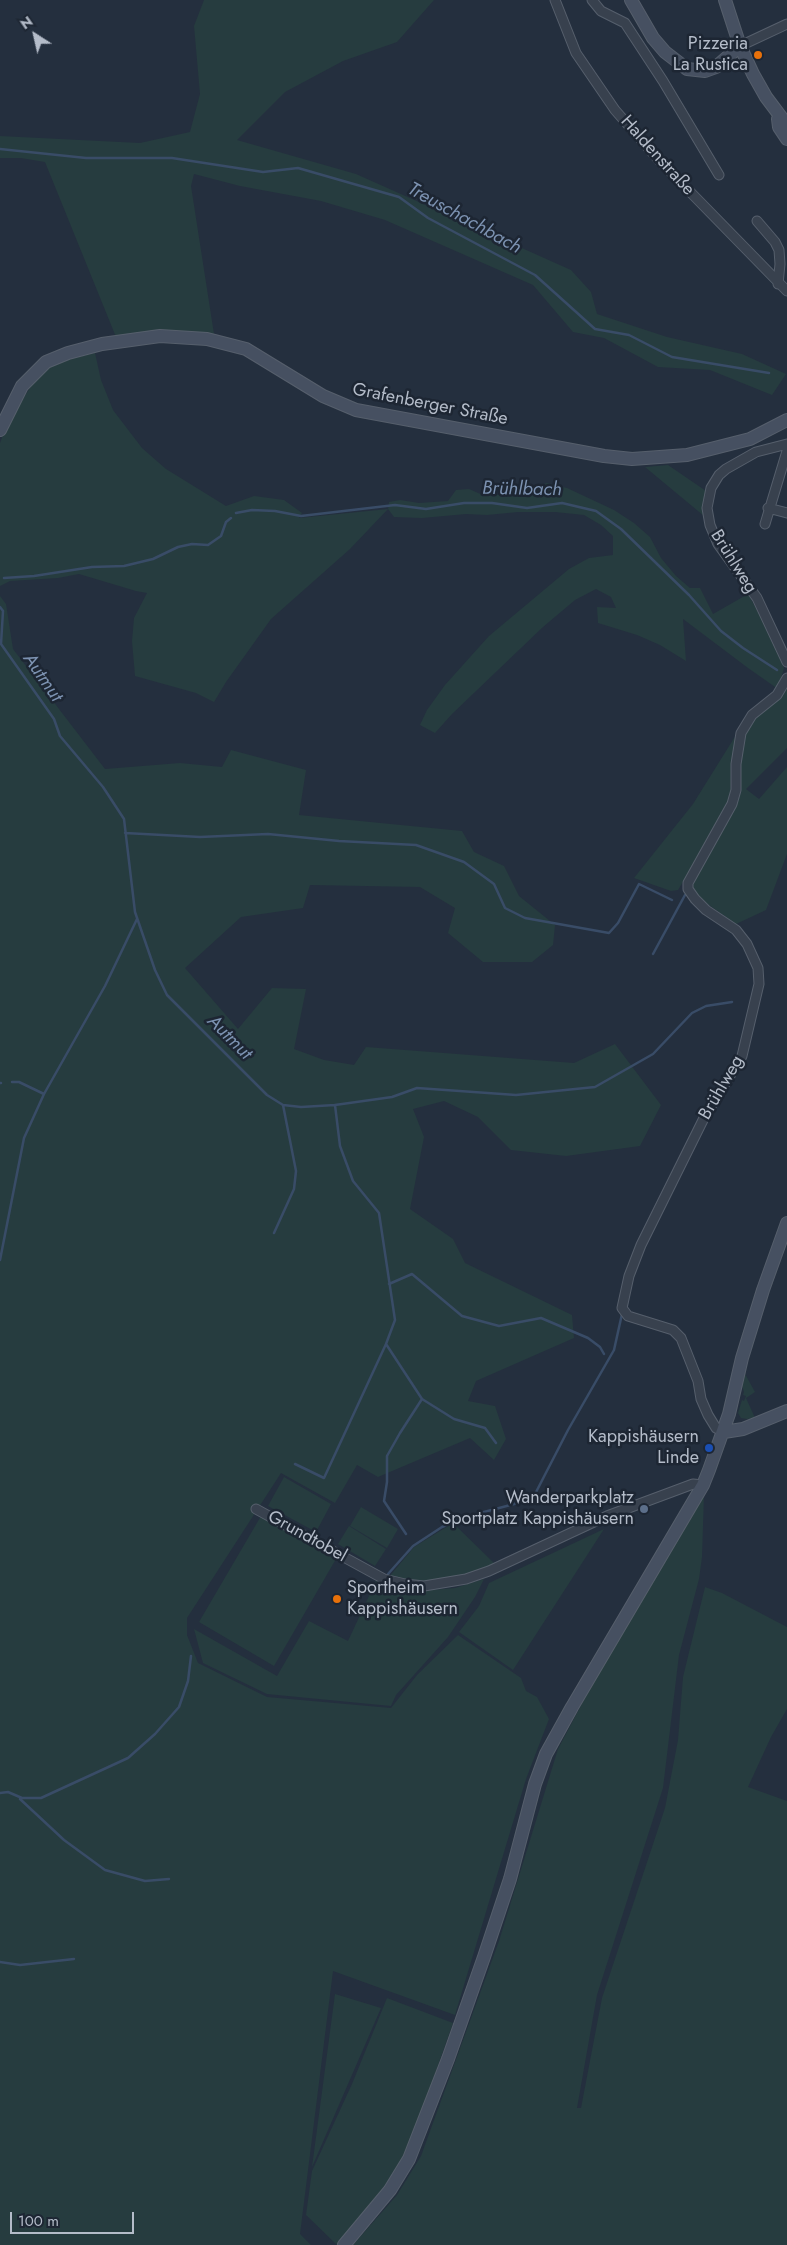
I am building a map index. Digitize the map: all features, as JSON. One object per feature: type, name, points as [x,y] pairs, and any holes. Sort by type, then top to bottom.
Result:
[{"type":"main road","points":[[631,0],[653,38],[665,52],[687,69],[705,71],[716,67],[740,46]]},
{"type":"main road","points":[[725,0],[740,46],[753,74],[783,121],[779,127],[787,139]]},
{"type":"main road","name":"Grafenberger Straße","points":[[0,430],[22,386],[46,362],[68,353],[135,338],[185,336],[207,338],[246,349],[323,396],[356,410],[604,456],[632,459],[687,455],[750,439],[787,420]]},
{"type":"main road","points":[[344,2245],[390,2190],[409,2158],[448,2059],[484,1957],[510,1879],[535,1784],[546,1754],[702,1485],[724,1432],[763,1290],[787,1224]]},
{"type":"main road","points":[[724,1432],[743,1429],[787,1411]]},
{"type":"street","name":"Haldenstraße","points":[[555,0],[576,53],[615,110],[664,165],[778,284],[787,291]]},
{"type":"street","points":[[592,0],[601,11],[625,23],[663,81],[718,176]]},
{"type":"street","points":[[740,46],[787,24]]},
{"type":"street","points":[[757,222],[775,242],[779,250],[778,284]]},
{"type":"street","name":"Brühlweg","points":[[787,444],[756,452],[726,469],[710,488],[707,508],[710,524],[718,544],[757,598],[787,662]]},
{"type":"street","points":[[765,524],[768,508],[787,451]]},
{"type":"street","points":[[768,508],[787,513]]},
{"type":"street","name":"Brühlweg","points":[[724,1432],[716,1428],[708,1415],[701,1399],[698,1381],[681,1338],[673,1330],[628,1316],[622,1308],[629,1276],[641,1245],[705,1116],[742,1056],[759,984],[758,968],[748,944],[736,930],[706,910],[695,899],[688,889],[688,883],[732,804],[736,790],[736,764],[741,734],[752,716],[777,694],[787,678]]},
{"type":"street","name":"Grundtobel","points":[[256,1509],[384,1579],[424,1586],[466,1580],[607,1516],[693,1484],[702,1485]]},
{"type":"green space","points":[[204,0],[434,0],[397,42],[343,61],[285,92],[237,140],[356,174],[571,270],[591,292],[597,314],[667,337],[742,354],[786,374],[772,395],[710,370],[658,367],[604,338],[573,332],[533,285],[385,220],[321,201],[240,186],[194,174],[191,186],[214,334],[160,331],[116,337],[45,162],[21,158],[0,158],[0,136],[140,143],[190,132],[200,94],[194,26]]},
{"type":"green space","points":[[95,353],[101,380],[113,410],[142,448],[166,469],[226,506],[254,496],[284,500],[302,513],[299,518],[388,509],[350,549],[271,619],[214,702],[196,693],[135,676],[132,641],[134,618],[147,593],[79,574],[58,578],[10,581],[0,586],[0,443],[3,435],[14,413],[35,380],[46,369],[63,361]]},
{"type":"green space","points":[[668,465],[706,491],[704,516],[645,467]]},
{"type":"green space","points":[[547,483],[567,488],[614,510],[634,523],[650,537],[661,558],[676,576],[690,588],[700,588],[713,614],[748,594],[770,633],[784,668],[778,689],[683,619],[686,661],[660,645],[637,635],[598,623],[597,607],[616,608],[611,597],[596,589],[575,600],[543,627],[452,714],[435,733],[420,725],[427,710],[445,685],[489,636],[569,569],[589,558],[613,555],[613,536],[601,525],[584,515],[555,512],[518,512],[422,518],[394,517],[388,509],[389,502],[400,500],[419,503],[448,501],[456,490],[469,489],[485,496],[509,494]]},
{"type":"green space","points":[[0,596],[6,604],[13,649],[105,769],[180,763],[222,767],[231,750],[306,770],[299,815],[462,831],[474,852],[504,866],[519,896],[555,925],[553,945],[532,962],[483,962],[448,933],[455,908],[420,887],[310,885],[303,908],[241,917],[185,968],[238,1029],[272,988],[306,989],[294,1049],[324,1060],[354,1065],[366,1047],[574,1063],[615,1044],[661,1105],[640,1146],[566,1156],[511,1150],[478,1117],[444,1101],[413,1109],[424,1137],[410,1209],[453,1239],[465,1263],[572,1315],[574,1338],[476,1381],[468,1401],[495,1406],[506,1439],[494,1460],[470,1438],[378,1477],[357,1465],[335,1503],[281,1473],[187,1618],[187,1635],[198,1663],[267,1697],[391,1708],[417,1675],[458,1635],[521,1678],[526,1691],[537,1697],[549,1719],[526,1779],[455,2015],[333,1971],[300,2234],[311,2245],[0,2245]]},
{"type":"green space","points":[[787,684],[787,748],[746,789],[759,799],[787,767],[787,854],[766,910],[736,924],[699,898],[691,884],[737,804],[740,795],[738,786],[744,734],[755,718]]},
{"type":"green space","points":[[741,727],[734,787],[729,805],[678,890],[671,891],[634,878],[693,804]]},
{"type":"green space","points":[[744,1372],[755,1392],[746,1398],[755,1418],[741,1418],[738,1413],[742,1400],[744,1401],[746,1396],[743,1395],[741,1383]]},
{"type":"green space","points":[[284,1477],[331,1504],[316,1532],[268,1506]]},
{"type":"green space","points":[[704,1495],[702,1557],[699,1579],[679,1655],[663,1788],[597,1995],[577,2108],[581,2108],[602,1998],[665,1808],[678,1740],[683,1677],[705,1587],[722,1593],[787,1627],[787,1709],[771,1737],[748,1787],[787,1801],[787,2245],[353,2245],[397,2195],[421,2156],[499,1941],[558,1749],[602,1666]]},
{"type":"green space","points":[[361,1507],[398,1529],[387,1548],[350,1526]]},
{"type":"green space","points":[[261,1516],[336,1559],[274,1666],[199,1622]]},
{"type":"green space","points":[[453,1523],[495,1564],[478,1572],[449,1580],[422,1582],[389,1577],[414,1547]]},
{"type":"green space","points":[[349,1526],[386,1549],[375,1566],[338,1544]]},
{"type":"green space","points":[[604,1529],[513,1670],[459,1632],[479,1606],[489,1583]]},
{"type":"green space","points":[[484,1579],[475,1597],[448,1637],[396,1695],[391,1706],[267,1694],[203,1663],[194,1629],[277,1676],[309,1621],[348,1641],[376,1581],[382,1584],[419,1591],[455,1588]]},
{"type":"green space","points":[[335,1994],[381,2008],[312,2167]]},
{"type":"green space","points":[[387,1998],[453,2023],[412,2139],[397,2169],[373,2205],[337,2245],[306,2215],[312,2171],[352,2084]]},
{"type":"waterway","name":"Treuschachbach","points":[[0,149],[86,158],[172,158],[263,172],[298,168],[399,197],[428,218],[535,275],[595,329],[629,335],[672,357],[769,373]]},
{"type":"waterway","name":"Brühlbach","points":[[236,513],[252,510],[275,511],[301,516],[395,505],[426,509],[464,503],[492,503],[527,508],[562,503],[596,511],[621,529],[689,595],[721,631],[777,670]]},
{"type":"waterway","points":[[4,578],[34,576],[92,567],[124,566],[153,559],[178,547],[192,544],[208,545],[221,536],[226,522],[231,518]]},
{"type":"waterway","name":"Autmut","points":[[0,607],[3,611],[1,644],[54,719],[60,736],[103,787],[124,819],[135,912],[155,970],[167,995],[267,1095],[283,1105],[301,1107],[335,1105],[340,1146],[353,1181],[379,1213],[395,1320],[386,1344],[324,1478],[295,1464]]},
{"type":"waterway","points":[[125,833],[200,837],[268,834],[339,841],[416,845],[464,862],[494,884],[505,908],[525,918],[609,933],[618,923],[639,884],[672,900]]},
{"type":"waterway","points":[[653,954],[685,895]]},
{"type":"waterway","points":[[0,1260],[24,1138],[44,1094],[105,986],[137,919]]},
{"type":"waterway","points":[[335,1105],[392,1097],[417,1088],[516,1095],[595,1087],[653,1054],[692,1013],[706,1006],[732,1002]]},
{"type":"waterway","points":[[12,1082],[19,1082],[44,1094]]},
{"type":"waterway","points":[[274,1233],[294,1189],[296,1171],[283,1105]]},
{"type":"waterway","points":[[389,1284],[412,1274],[462,1316],[499,1326],[541,1318],[588,1338],[600,1347],[604,1354]]},
{"type":"waterway","points":[[388,1574],[413,1546],[442,1527],[465,1517],[518,1503],[534,1496],[568,1430],[614,1350],[622,1314]]},
{"type":"waterway","points":[[386,1344],[422,1399],[454,1419],[485,1428],[496,1443]]},
{"type":"waterway","points":[[406,1534],[384,1501],[387,1482],[387,1456],[422,1399]]},
{"type":"waterway","points":[[0,1793],[8,1792],[22,1798],[41,1798],[128,1758],[155,1734],[179,1707],[188,1681],[191,1656]]},
{"type":"waterway","points":[[20,1799],[64,1840],[105,1870],[145,1881],[169,1879]]},
{"type":"waterway","points":[[0,1962],[20,1965],[74,1959]]},
{"type":"place","name":"Pizzeria La Rustica","points":[[758,55]]},
{"type":"place","name":"Kappishäusern Linde","points":[[709,1448]]},
{"type":"place","name":"Wanderparkplatz Sportplatz Kappishäusern","points":[[644,1509]]},
{"type":"place","name":"Sportheim Kappishäusern","points":[[337,1599]]}]
